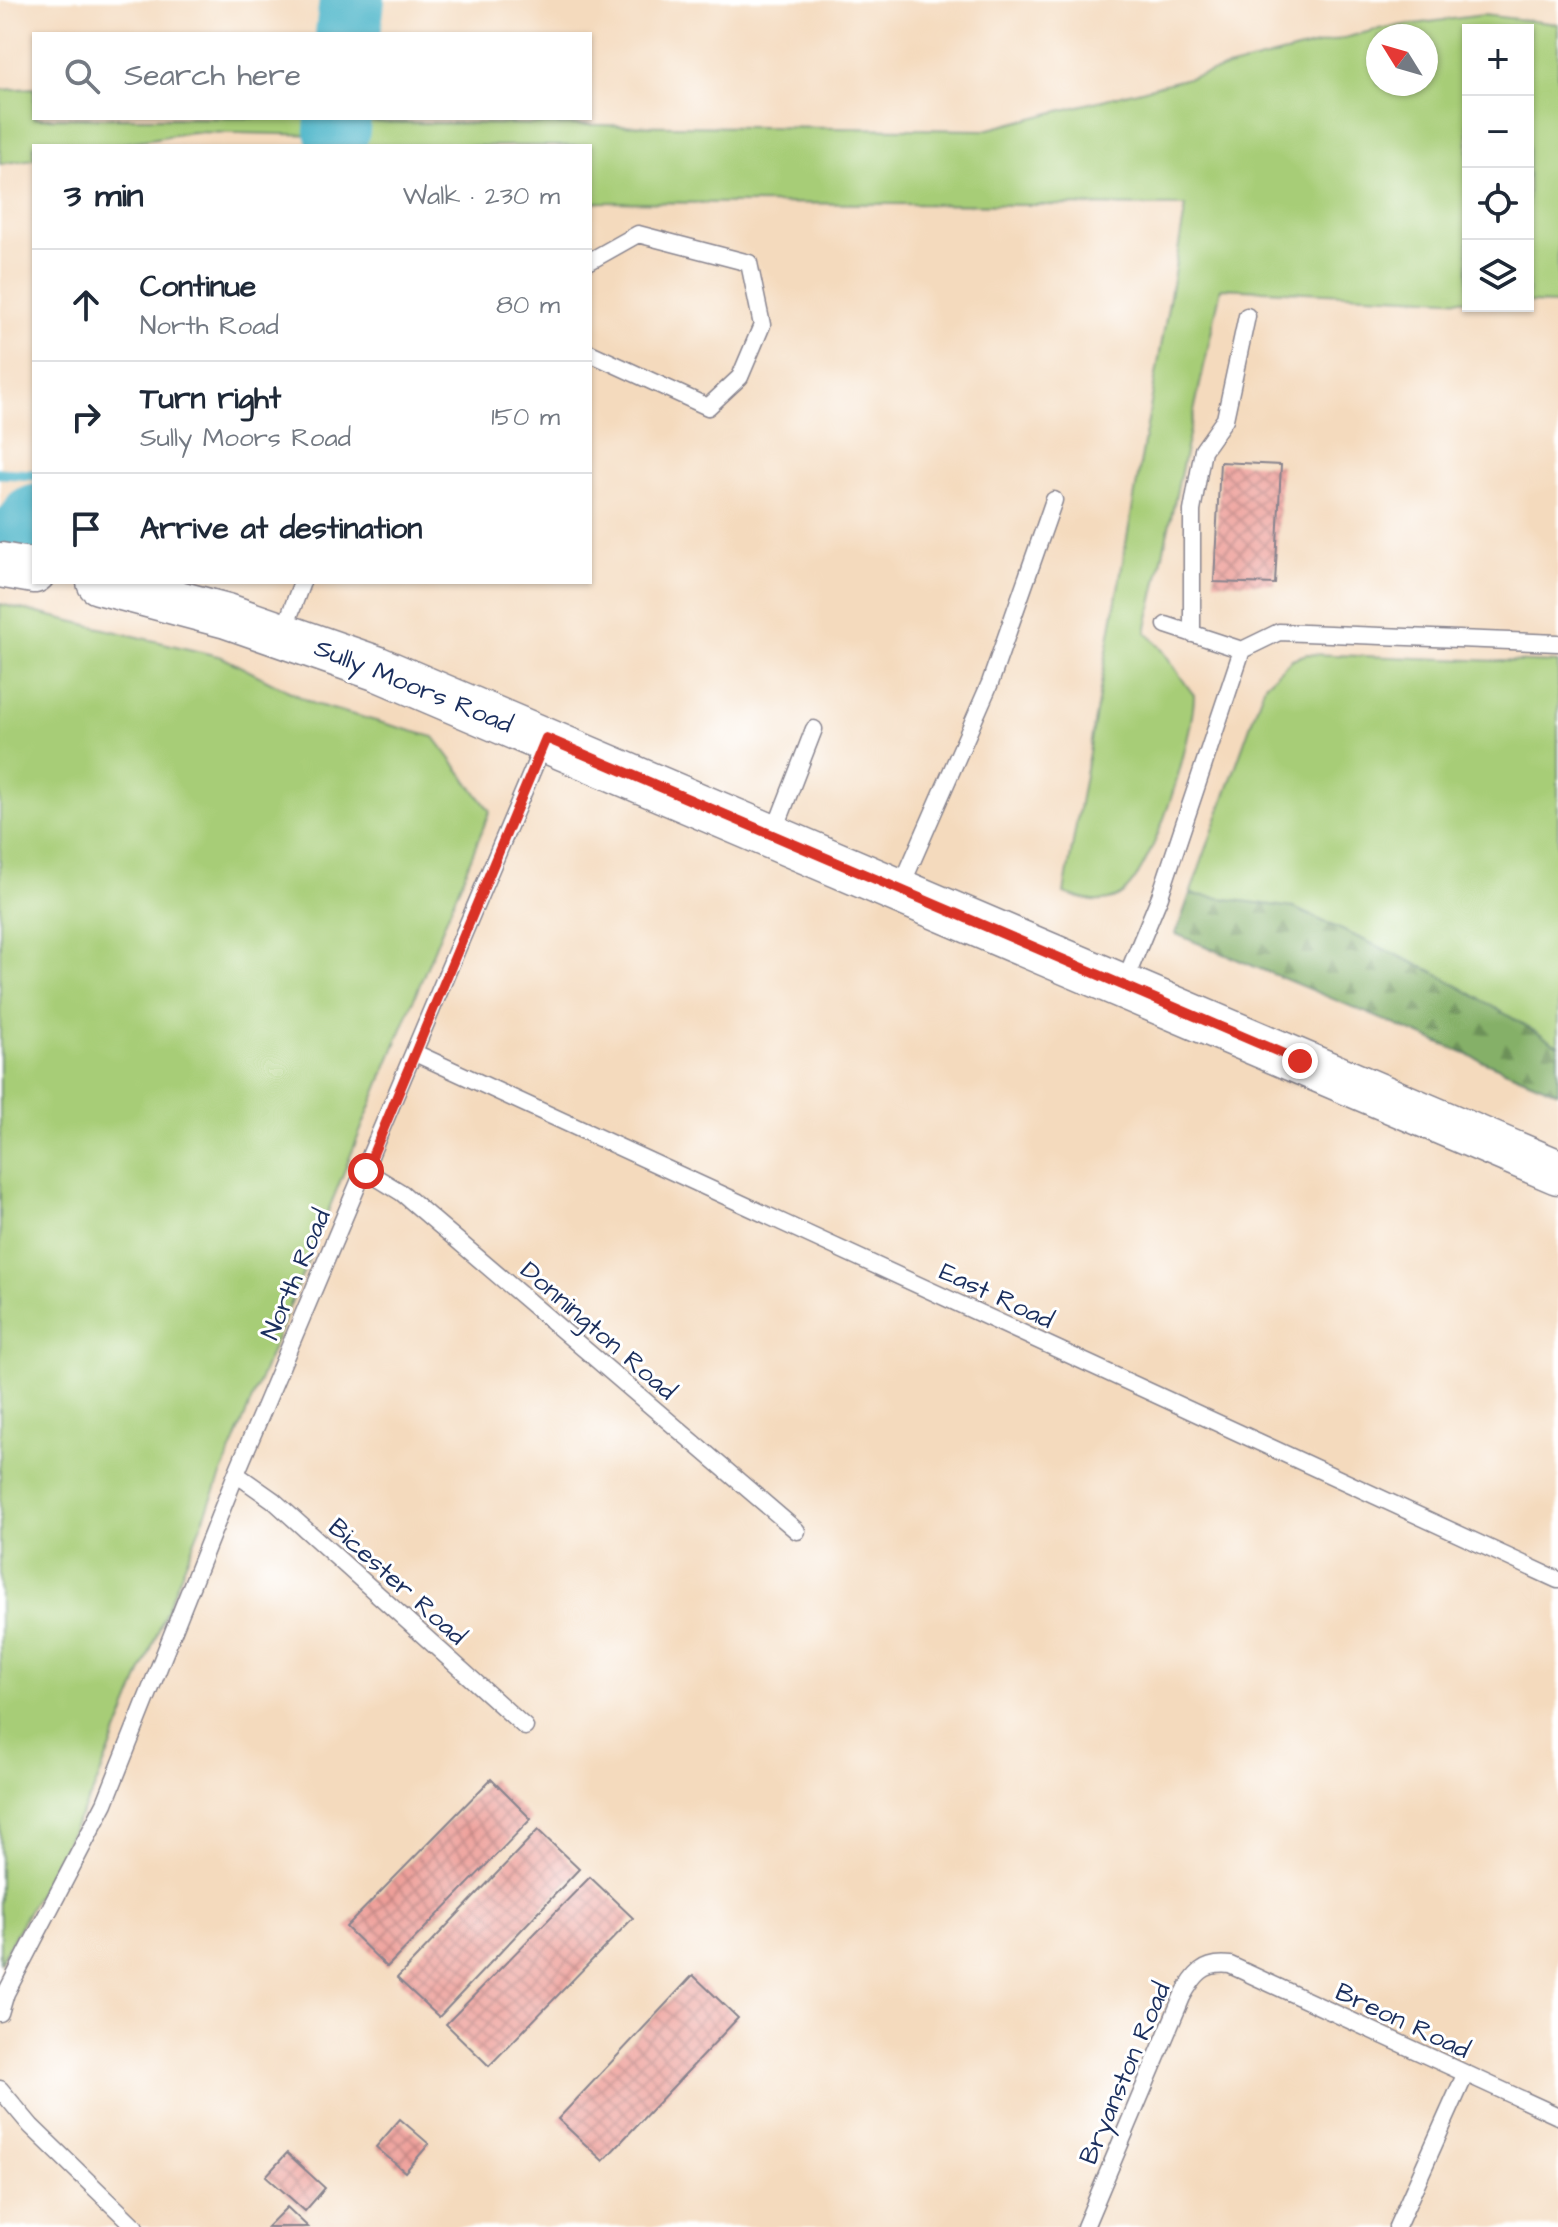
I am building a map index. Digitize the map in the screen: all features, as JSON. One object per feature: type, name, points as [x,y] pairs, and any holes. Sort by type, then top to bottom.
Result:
[{"type":"main road","points":[[0,565],[32,571]]},
{"type":"main road","name":"Sully Moors Road","points":[[106,584],[283,634],[376,668],[1558,1172]]},
{"type":"lane","points":[[592,260],[638,234],[749,263],[762,325],[740,377],[708,407],[592,354]]},
{"type":"lane","points":[[1192,634],[1192,511],[1203,450],[1225,419],[1247,316]]},
{"type":"lane","points":[[899,891],[990,683],[1054,500]]},
{"type":"lane","points":[[283,634],[301,584]]},
{"type":"lane","points":[[1166,625],[1242,650],[1279,632],[1558,643]]},
{"type":"lane","points":[[1124,985],[1160,896],[1242,650]]},
{"type":"lane","points":[[773,837],[814,729]]},
{"type":"lane","name":"North Road","points":[[0,2013],[6,1993],[105,1803],[236,1474],[546,738]]},
{"type":"lane","name":"East Road","points":[[415,1053],[1558,1580]]},
{"type":"lane","name":"Donnington Road","points":[[366,1171],[402,1193],[797,1531]]},
{"type":"lane","name":"Bicester Road","points":[[236,1474],[273,1500],[525,1727]]},
{"type":"lane","name":"Bryanston Road","points":[[1085,2227],[1191,1980],[1203,1968],[1216,1963],[1230,1965]]},
{"type":"lane","name":"Breon Road","points":[[1230,1965],[1558,2116]]},
{"type":"lane","points":[[1397,2227],[1465,2075]]},
{"type":"lane","points":[[0,2092],[135,2227]]},
{"type":"green space","points":[[1483,15],[1558,24],[1558,304],[1534,303],[1534,24],[1462,24],[1462,300],[1221,288],[1146,632],[1160,646],[1194,695],[1187,741],[1169,804],[1144,864],[1131,885],[1117,897],[1090,901],[1064,893],[1186,206],[592,202],[592,144],[364,144],[367,122],[985,130],[1366,32],[1366,96],[1438,96],[1438,24],[1414,24]]},
{"type":"green space","points":[[32,88],[32,120],[328,120],[325,135],[192,132],[120,144],[32,144],[32,159],[0,164],[0,90]]},
{"type":"green space","points":[[0,604],[222,657],[314,704],[434,737],[490,811],[93,1792],[0,1963]]},
{"type":"green space","points":[[1307,654],[1558,663],[1558,1092],[1176,934],[1265,684],[1292,659]]},
{"type":"green space","points":[[1190,894],[1294,908],[1436,973],[1558,1045],[1558,1092],[1176,934]]},
{"type":"building","points":[[1220,462],[1281,465],[1275,584],[1214,582]]},
{"type":"building","points":[[491,1779],[531,1819],[387,1967],[346,1927]]},
{"type":"building","points":[[538,1830],[579,1869],[439,2017],[397,1978]]},
{"type":"building","points":[[590,1877],[633,1918],[489,2066],[446,2024]]},
{"type":"building","points":[[693,1975],[738,2018],[603,2161],[558,2119]]},
{"type":"building","points":[[400,2119],[429,2144],[405,2172],[376,2147]]},
{"type":"building","points":[[287,2153],[325,2188],[305,2211],[266,2176]]},
{"type":"building","points":[[287,2207],[308,2227],[267,2227]]},
{"type":"waterway","points":[[348,32],[352,0]]},
{"type":"waterway","points":[[337,130],[338,120]]},
{"type":"waterway","points":[[0,473],[32,475]]},
{"type":"waterway","points":[[22,535],[32,520]]},
{"type":"route","points":[[366,1171],[546,738],[1300,1061]]}]
